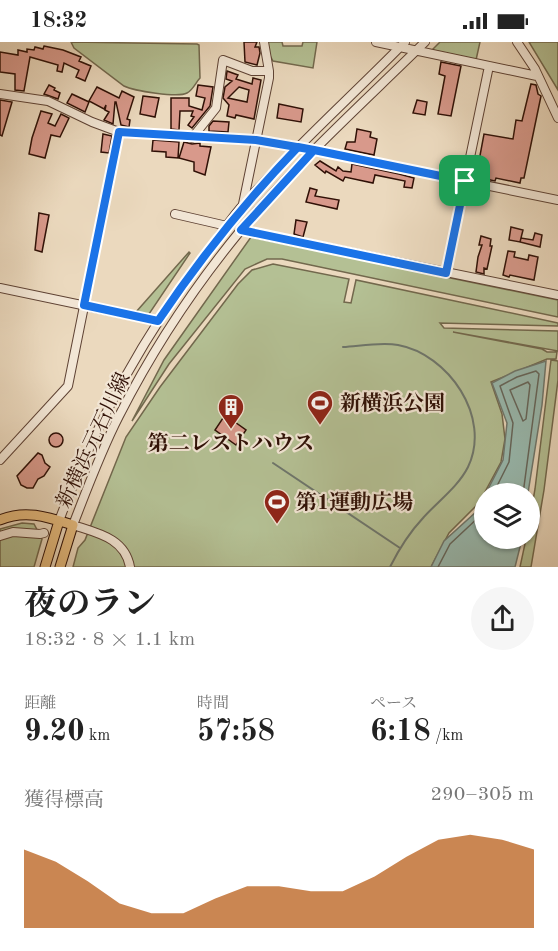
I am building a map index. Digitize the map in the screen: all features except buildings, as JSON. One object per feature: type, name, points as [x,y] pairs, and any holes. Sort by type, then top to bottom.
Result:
[{"type":"main road","points":[[0,520],[28,514],[73,525],[62,563]]},
{"type":"main road","points":[[45,567],[59,521]]},
{"type":"street","points":[[242,206],[269,71],[264,42]]},
{"type":"street","points":[[376,42],[402,45],[537,76]]},
{"type":"street","name":"新横浜元石川線","points":[[73,525],[118,417],[145,369],[199,286],[241,230],[314,150],[425,42]]},
{"type":"street","points":[[517,42],[553,104],[558,118]]},
{"type":"street","name":"新横浜元石川線","points":[[59,521],[106,410],[158,321],[186,279],[242,206],[298,147],[402,45]]},
{"type":"street","points":[[192,138],[216,108],[223,60],[252,71],[269,71]]},
{"type":"street","points":[[446,273],[489,66]]},
{"type":"street","points":[[0,94],[48,101],[119,132],[256,140],[558,200]]},
{"type":"street","points":[[0,460],[68,386],[119,132]]},
{"type":"street","points":[[175,214],[227,226]]},
{"type":"street","points":[[241,230],[558,295]]},
{"type":"street","points":[[0,288],[158,321]]},
{"type":"street","points":[[73,525],[120,545],[127,556],[130,567]]},
{"type":"street","points":[[0,536],[14,532],[45,533]]},
{"type":"green space","points":[[71,42],[197,44],[199,45],[200,78],[187,93],[175,95],[129,88],[74,48]]},
{"type":"green space","points":[[267,42],[282,42],[283,46],[302,46],[303,42],[317,42],[313,68],[273,61],[268,52]]},
{"type":"green space","points":[[440,42],[480,42],[476,60],[432,50]]},
{"type":"green space","points":[[529,42],[558,42],[558,90]]},
{"type":"green space","points":[[251,237],[558,300],[558,317],[282,259],[267,259],[245,269],[169,364],[132,421],[164,360]]},
{"type":"green space","points":[[189,252],[149,314],[136,312]]},
{"type":"green space","name":"新横浜公園","points":[[273,264],[349,279],[344,302],[351,303],[356,280],[558,323],[558,326],[440,323],[444,328],[558,331],[558,351],[453,332],[542,349],[547,352],[557,352],[556,359],[547,359],[491,382],[502,414],[505,439],[501,462],[490,483],[474,483],[474,508],[449,533],[431,567],[73,567],[78,548],[85,540],[126,437],[160,387],[238,284],[252,270]]},
{"type":"green space","points":[[551,360],[558,361],[558,380],[540,514],[540,483],[536,483]]},
{"type":"green space","points":[[22,523],[34,524],[42,539],[34,567],[0,567],[0,529]]},
{"type":"green space","points":[[524,549],[534,549],[531,567],[520,567]]},
{"type":"water","points":[[546,361],[542,405],[530,483],[491,483],[503,460],[507,423],[492,383],[515,371]]},
{"type":"water","points":[[474,514],[474,549],[520,549],[515,567],[431,567],[444,541]]},
{"type":"waterway","points":[[343,347],[391,344],[416,351],[433,361],[448,374],[461,391],[470,409],[474,428],[474,448],[468,467],[453,488],[413,529],[390,567]]},
{"type":"waterway","points":[[273,463],[400,548]]},
{"type":"place","name":"新横浜公園","points":[[320,426]]},
{"type":"place","name":"第二レストハウス","points":[[231,430]]},
{"type":"place","name":"第1運動広場","points":[[277,525]]},
{"type":"route","points":[[465,181],[314,150],[298,147],[242,206],[186,279],[158,321],[84,305],[119,132],[256,140],[288,145],[314,150],[241,230],[446,273],[465,181]]}]
